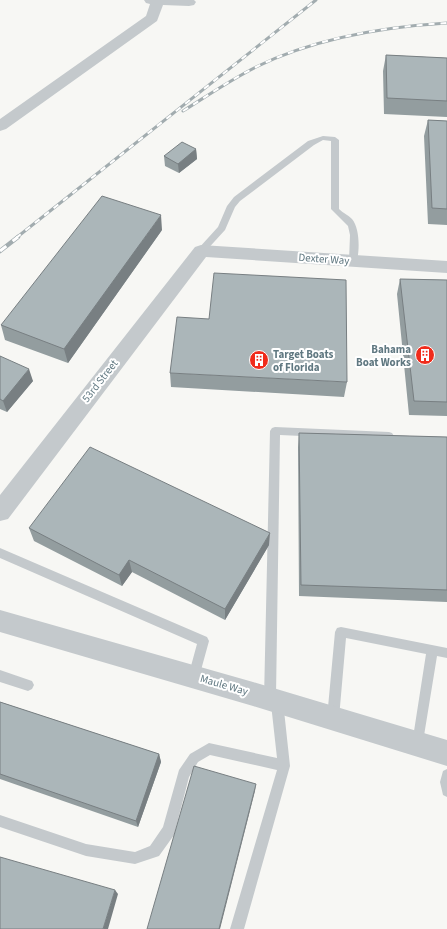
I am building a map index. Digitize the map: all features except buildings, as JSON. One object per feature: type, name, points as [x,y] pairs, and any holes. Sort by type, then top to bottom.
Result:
[{"type":"street","points":[[151,0],[189,2]]},
{"type":"street","points":[[0,126],[152,18],[158,0]]},
{"type":"street","name":"Dexter Way","points":[[201,251],[447,267]]},
{"type":"street","name":"53rd Street","points":[[0,512],[201,251]]},
{"type":"street","name":"Maule Way","points":[[0,621],[274,700],[447,753]]},
{"type":"lane","points":[[201,251],[222,228],[231,206],[237,199],[311,143],[320,138],[336,140],[335,210],[350,221],[352,225],[354,232],[353,261]]},
{"type":"lane","points":[[237,929],[284,766],[274,700],[275,431],[400,436]]},
{"type":"lane","points":[[0,553],[202,641],[194,677]]},
{"type":"lane","points":[[333,718],[341,632],[447,653]]},
{"type":"lane","points":[[418,744],[432,650]]},
{"type":"lane","points":[[0,676],[28,685]]},
{"type":"lane","points":[[0,822],[86,850],[135,858],[154,851],[169,830],[183,774],[194,758],[209,749],[284,766]]},
{"type":"lane","points":[[447,775],[447,791]]},
{"type":"railway","points":[[16,238],[316,0]]},
{"type":"railway","points":[[183,111],[246,72],[302,48],[325,41],[374,31],[398,27],[447,23]]},
{"type":"railway","points":[[0,251],[18,237]]},
{"type":"place","name":"Bahama Boat Works","points":[[425,355]]},
{"type":"place","name":"Target Boats of Florida","points":[[259,360]]}]
